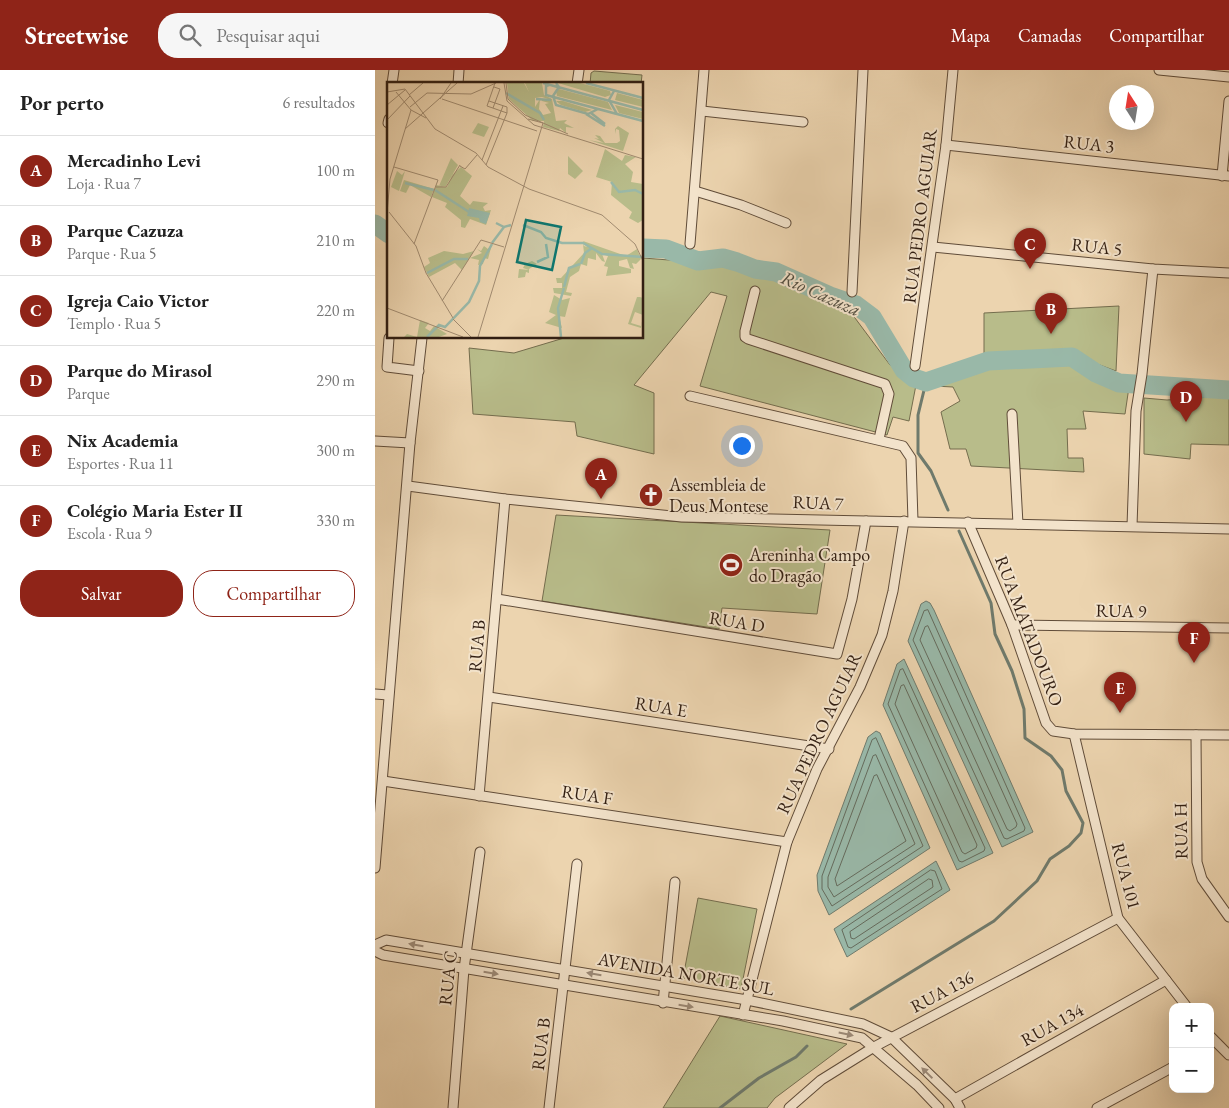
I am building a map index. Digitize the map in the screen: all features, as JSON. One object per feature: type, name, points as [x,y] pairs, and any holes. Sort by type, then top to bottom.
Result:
[{"type":"street","points":[[690,244],[705,70]]},
{"type":"street","points":[[852,292],[863,70]]},
{"type":"street","name":"RUA PEDRO AGUIAR","points":[[915,366],[933,247],[953,70]]},
{"type":"street","points":[[1159,70],[1229,77]]},
{"type":"street","points":[[1226,176],[1229,101]]},
{"type":"street","points":[[702,111],[803,122]]},
{"type":"street","name":"RUA 3","points":[[946,145],[1226,176]]},
{"type":"street","points":[[695,191],[741,205],[786,223]]},
{"type":"street","name":"RUA 5","points":[[933,247],[1153,269],[1229,273]]},
{"type":"street","points":[[1132,526],[1137,400],[1142,374],[1153,269]]},
{"type":"street","points":[[755,291],[745,337],[885,384],[889,394],[879,439]]},
{"type":"street","points":[[389,339],[387,367],[419,371]]},
{"type":"street","points":[[375,868],[410,444],[422,339]]},
{"type":"street","name":"RUA PEDRO AGUIAR","points":[[690,396],[879,439],[903,446],[909,451],[909,521],[882,635],[871,663],[829,749],[817,769],[787,842],[743,1015]]},
{"type":"street","points":[[1012,414],[1018,524]]},
{"type":"street","points":[[375,441],[410,444]]},
{"type":"street","name":"RUA 7","points":[[408,486],[505,499],[682,517],[1229,529]]},
{"type":"street","name":"RUA B","points":[[479,796],[505,499]]},
{"type":"street","name":"RUA D","points":[[497,599],[837,654],[852,599],[866,521]]},
{"type":"street","name":"RUA MATADOURO","points":[[968,522],[1012,625],[1046,723],[1055,732],[1074,734],[1229,736]]},
{"type":"street","name":"RUA 9","points":[[1012,625],[1229,628]]},
{"type":"street","points":[[375,694],[389,695]]},
{"type":"street","name":"RUA E","points":[[489,697],[829,749]]},
{"type":"street","name":"RUA 101","points":[[1074,734],[1118,918],[1184,1003]]},
{"type":"street","name":"RUA H","points":[[1196,735],[1197,862],[1202,879],[1229,917]]},
{"type":"street","name":"RUA F","points":[[383,781],[787,842]]},
{"type":"street","name":"RUA C","points":[[453,1108],[464,969],[479,852]]},
{"type":"street","name":"RUA B","points":[[549,1108],[577,864]]},
{"type":"street","points":[[663,1003],[675,882]]},
{"type":"street","name":"RUA 136","points":[[789,1108],[821,1080],[891,1037],[1118,918]]},
{"type":"street","name":"AVENIDA NORTE SUL","points":[[375,945],[386,940],[747,1000],[863,1024],[891,1037],[955,1099],[960,1108]]},
{"type":"street","name":"AVENIDA NORTE SUL","points":[[375,951],[383,955],[743,1015],[862,1038],[917,1085],[939,1108]]},
{"type":"street","name":"RUA 134","points":[[955,1099],[1166,980]]},
{"type":"street","points":[[1214,1047],[1229,1055]]},
{"type":"street","points":[[1097,1108],[1169,1069]]},
{"type":"green space","points":[[594,71],[642,75],[641,82],[590,82],[591,73]]},
{"type":"green space","points":[[644,258],[708,263],[788,283],[842,305],[855,318],[890,365],[916,385],[909,421],[893,417],[887,435],[700,386],[727,296],[711,292],[634,385],[654,393],[654,454],[577,436],[575,422],[473,414],[469,348],[514,353],[561,339],[644,339]]},
{"type":"green space","points":[[1119,306],[1116,371],[1073,355],[984,359],[984,313]]},
{"type":"green space","points":[[1062,362],[1106,373],[1129,387],[1125,414],[1083,411],[1086,429],[1067,429],[1068,458],[1083,458],[1084,472],[971,466],[966,449],[950,449],[941,412],[960,401],[953,387],[934,386],[999,366]]},
{"type":"green space","points":[[1211,397],[1229,398],[1229,445],[1191,444],[1190,459],[1144,454],[1144,398],[1167,400]]},
{"type":"green space","points":[[556,515],[830,530],[817,614],[722,608],[719,629],[542,601]]},
{"type":"green space","points":[[698,898],[757,909],[741,989],[683,978]]},
{"type":"green space","points":[[720,1016],[847,1044],[775,1098],[767,1108],[663,1108]]},
{"type":"water","points":[[926,601],[930,603],[934,610],[1033,832],[1002,847],[908,641],[921,604]]},
{"type":"water","points":[[904,659],[993,853],[957,870],[883,705],[897,664]]},
{"type":"water","points":[[876,731],[880,733],[930,848],[829,915],[818,891],[817,875],[868,737]]},
{"type":"water","points":[[936,861],[950,890],[847,957],[834,929]]},
{"type":"waterway","name":"Rio Cazuza","points":[[375,224],[387,233]]},
{"type":"waterway","name":"Rio Cazuza","points":[[644,248],[666,249],[698,261],[723,258],[755,269],[776,272],[830,296],[856,305],[872,317],[904,370],[914,378],[926,382],[988,361],[1072,357],[1096,373],[1119,383],[1229,390]]},
{"type":"waterway","points":[[926,382],[918,415],[918,453],[931,471],[948,510]]},
{"type":"waterway","points":[[851,1009],[994,921],[1037,881],[1050,859],[1069,846],[1081,833],[1083,823],[1066,791],[1062,770],[1051,756],[1025,738],[1024,709],[1012,671],[995,634],[991,603],[959,531]]},
{"type":"waterway","points":[[720,1108],[759,1078],[796,1057],[807,1046]]},
{"type":"place","name":"Igreja Caio Victor","points":[[1030,269]]},
{"type":"place","name":"Parque Cazuza","points":[[1051,334]]},
{"type":"place","name":"Parque do Mirasol","points":[[1186,422]]},
{"type":"place","name":"Assembleia de Deus Montese","points":[[651,495]]},
{"type":"place","name":"Mercadinho Levi","points":[[601,499]]},
{"type":"place","name":"Areninha Campo do Dragão","points":[[731,565]]},
{"type":"place","name":"Colégio Maria Ester II","points":[[1194,663]]},
{"type":"place","name":"Nix Academia","points":[[1120,713]]}]
